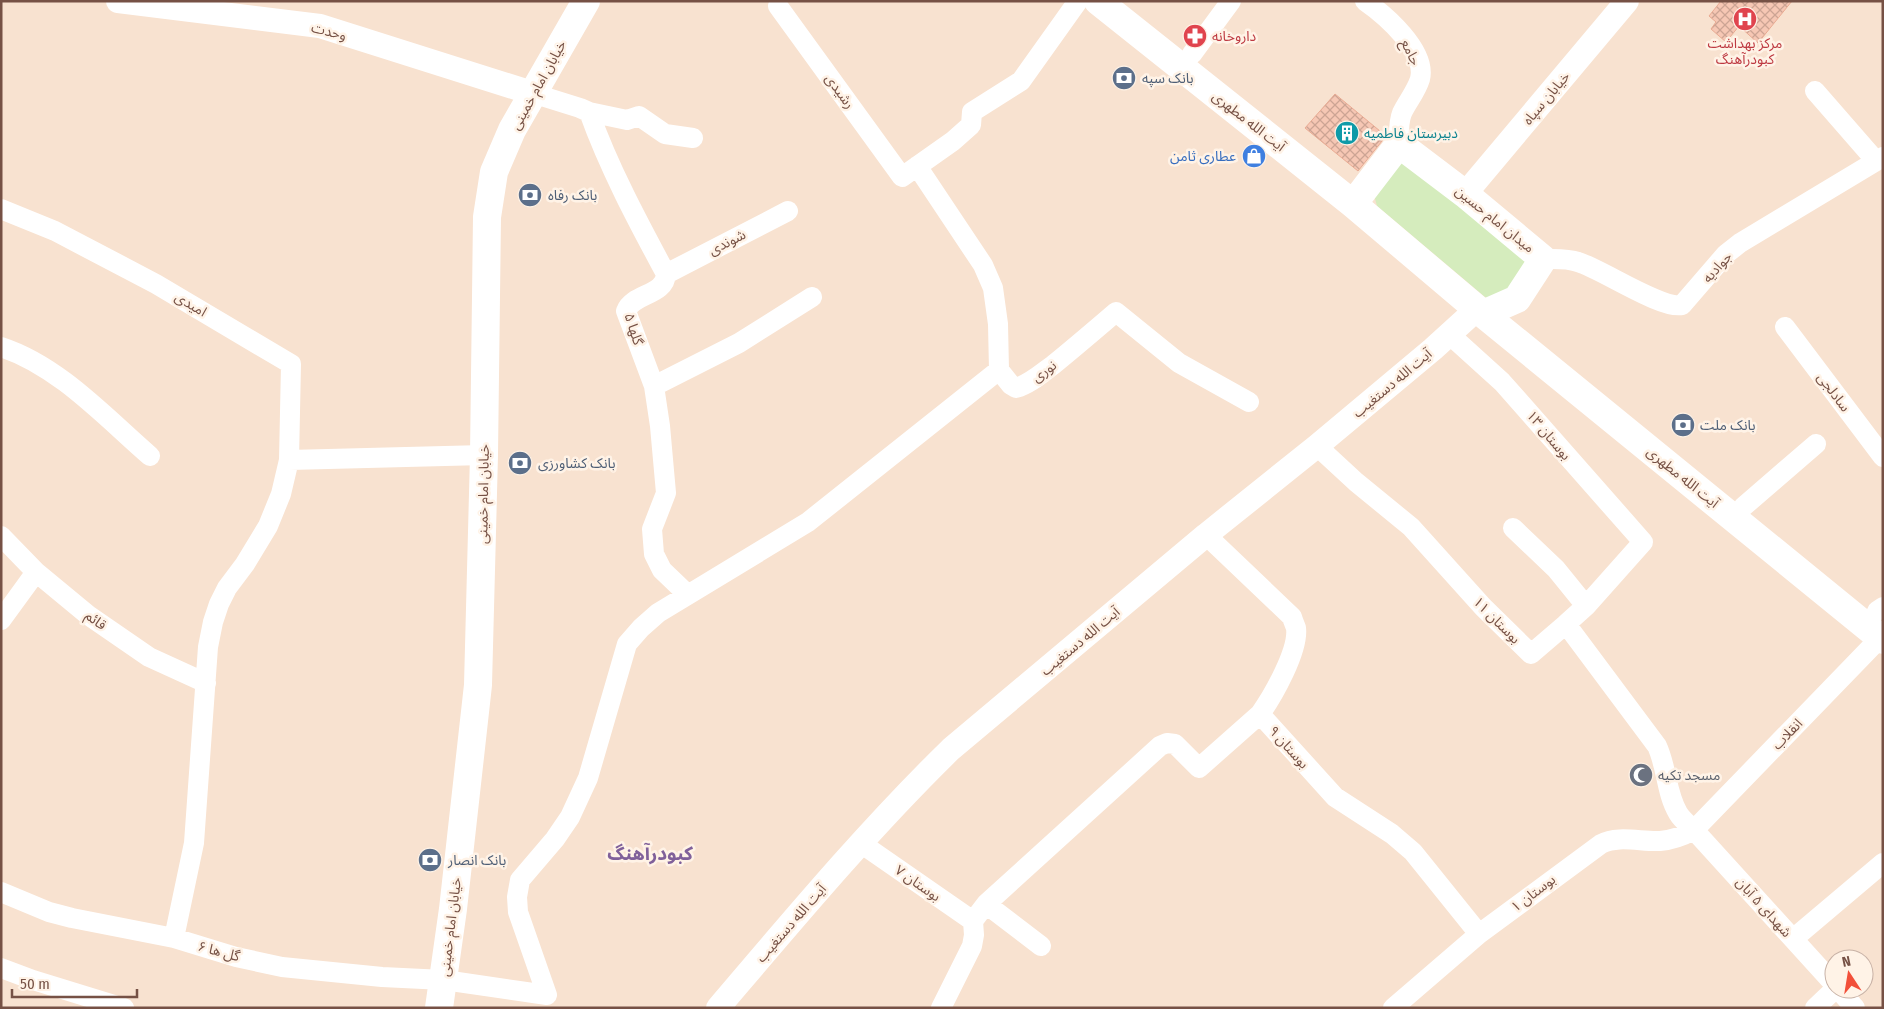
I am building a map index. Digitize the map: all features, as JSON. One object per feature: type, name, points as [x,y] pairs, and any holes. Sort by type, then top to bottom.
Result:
[{"type":"main road","name":"خیابان امام خمینی","points":[[439,1008],[444,980],[478,685],[484,455],[487,217],[494,172],[512,130],[586,1]]},
{"type":"main road","name":"آیت الله مطهری","points":[[1098,1],[1359,196]]},
{"type":"main road","name":"آیت الله مطهری","points":[[1115,1],[1140,16],[1192,54],[1359,196]]},
{"type":"main road","points":[[1400,144],[1359,196],[1480,312],[1517,299]]},
{"type":"main road","name":"میدان امام حسین","points":[[1400,144],[1465,194],[1543,259],[1517,299]]},
{"type":"main road","name":"آیت الله مطهری","points":[[1517,299],[1520,322],[1524,331],[1533,339],[1817,567],[1881,622]]},
{"type":"main road","name":"آیت الله مطهری","points":[[1480,312],[1881,622]]},
{"type":"street","name":"وحدت","points":[[118,1],[320,26],[532,93]]},
{"type":"street","points":[[552,1002],[518,912],[516,897],[520,880],[555,839],[570,817],[588,778],[627,644],[640,628],[658,613],[808,522],[999,370],[998,324],[993,288],[983,265],[910,171],[954,141],[972,125],[972,112],[1021,81],[1078,1]]},
{"type":"street","points":[[1192,54],[1230,1]]},
{"type":"street","name":"جامع","points":[[1365,1],[1386,7],[1415,54],[1420,69],[1420,78],[1401,115],[1399,127],[1400,144]]},
{"type":"street","name":"خیابان سپاه","points":[[1465,194],[1627,1]]},
{"type":"street","name":"رشیدی","points":[[778,6],[910,171]]},
{"type":"street","points":[[1815,91],[1879,159]]},
{"type":"street","points":[[532,93],[589,112],[627,120],[639,116],[665,134],[693,138]]},
{"type":"street","points":[[589,112],[622,188],[666,274]]},
{"type":"street","name":"جوادیه","points":[[1543,259],[1563,259],[1578,262],[1678,306],[1682,304],[1726,254],[1740,243],[1879,159]]},
{"type":"street","name":"امیدی","points":[[1,209],[55,231],[156,284],[291,364],[289,460]]},
{"type":"street","name":"شوندی","points":[[666,274],[788,211]]},
{"type":"street","name":"گلها ۵","points":[[666,274],[666,281],[660,287],[628,305],[626,310],[654,386],[660,426],[666,493],[652,529],[654,554],[662,570],[685,592],[684,597]]},
{"type":"street","points":[[654,386],[739,344],[812,297]]},
{"type":"street","name":"نوری","points":[[999,370],[1011,385],[1016,388],[1022,386],[1086,339],[1116,312],[1179,364],[1249,402]]},
{"type":"street","name":"آیت الله دستغیب","points":[[718,1008],[790,924],[924,776],[951,749],[1206,534],[1317,446],[1449,334],[1480,312]]},
{"type":"street","name":"سادلجی","points":[[1785,327],[1883,457]]},
{"type":"street","name":"بوستان ۱۳","points":[[1449,334],[1502,382],[1643,542],[1586,606]]},
{"type":"street","points":[[1,347],[24,355],[61,378],[150,456]]},
{"type":"street","points":[[1743,507],[1816,444]]},
{"type":"street","name":"بوستان ۱۱","points":[[1317,446],[1356,482],[1410,527],[1483,607],[1531,654],[1566,624]]},
{"type":"street","points":[[174,938],[194,843],[208,647],[213,622],[227,588],[245,564],[268,526],[281,494],[289,460],[484,455]]},
{"type":"street","points":[[1513,528],[1556,569],[1586,606],[1566,624],[1654,741],[1661,754],[1676,809],[1682,819],[1694,830]]},
{"type":"street","name":"بوستان ۹","points":[[1206,534],[1292,617],[1296,628],[1296,638],[1289,661],[1260,714],[1335,797],[1392,834],[1413,852],[1479,934]]},
{"type":"street","name":"قائم","points":[[1,536],[36,572],[88,615],[148,657],[206,683]]},
{"type":"street","points":[[1,620],[36,572]]},
{"type":"street","name":"انقلاب","points":[[1694,830],[1881,622]]},
{"type":"street","points":[[941,1008],[972,946],[974,935],[973,922],[986,904],[1160,746],[1167,743],[1175,744],[1200,768],[1260,714]]},
{"type":"street","name":"بوستان ۱","points":[[1393,1008],[1479,934],[1551,879],[1606,841],[1663,841],[1680,837],[1694,830]]},
{"type":"street","name":"شهدای ۵ آبان","points":[[1694,830],[1824,973]]},
{"type":"street","name":"بوستان ۷","points":[[862,844],[973,922]]},
{"type":"street","points":[[1793,939],[1883,863]]},
{"type":"street","name":"گل ها ۶","points":[[1,892],[43,910],[65,916],[174,938],[236,957],[282,967],[382,977],[444,980],[552,1002]]},
{"type":"street","points":[[986,904],[1041,946]]},
{"type":"street","points":[[1,968],[33,980],[124,1008]]},
{"type":"street","points":[[1815,1008],[1825,999]]},
{"type":"shaded area","points":[[1,1],[1883,1],[1883,1008],[1,1008]]},
{"type":"green space","points":[[1404,162],[1523,257],[1526,264],[1504,296],[1485,297],[1377,206],[1374,195],[1395,165]]},
{"type":"building","name":"مرکز بهداشت کبودرآهنگ","points":[[1721,1],[1792,1],[1758,43],[1739,26],[1726,42],[1711,29],[1716,22],[1709,16]]},
{"type":"building","name":"دبیرستان فاطمیه","points":[[1335,94],[1386,136],[1358,171],[1305,128]]},
{"type":"place","name":"مرکز بهداشت کبودرآهنگ","points":[[1745,19]]},
{"type":"place","name":"داروخانه","points":[[1195,36]]},
{"type":"place","name":"بانک سپه","points":[[1124,78]]},
{"type":"place","name":"دبیرستان فاطمیه","points":[[1347,133]]},
{"type":"place","name":"عطاری ثامن","points":[[1254,156]]},
{"type":"place","name":"بانک رفاه","points":[[530,195]]},
{"type":"place","name":"بانک ملت","points":[[1683,425]]},
{"type":"place","name":"بانک کشاورزی","points":[[520,463]]},
{"type":"place","name":"مسجد تکیه","points":[[1641,775]]},
{"type":"place","name":"بانک انصار","points":[[430,860]]},
{"type":"district","name":"کبودرآهنگ","points":[[650,853]]}]
